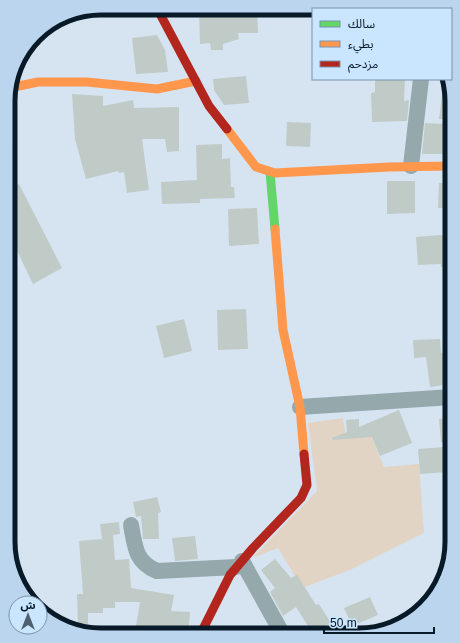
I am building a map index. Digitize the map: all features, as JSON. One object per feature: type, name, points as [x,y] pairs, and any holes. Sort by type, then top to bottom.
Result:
[{"type":"street","points":[[161,15],[209,106],[256,167],[275,173],[411,166],[445,166]]},
{"type":"street","points":[[411,166],[421,80]]},
{"type":"street","points":[[17,86],[38,82],[87,82],[156,89],[196,81]]},
{"type":"street","points":[[203,628],[230,575],[301,498],[307,485],[300,407],[283,330],[270,172]]},
{"type":"street","points":[[300,407],[445,397]]},
{"type":"street","points":[[131,525],[137,554],[150,568],[158,571],[239,564]]},
{"type":"street","points":[[239,564],[278,628]]},
{"type":"shaded area","points":[[343,418],[346,436],[371,435],[384,467],[419,464],[424,533],[350,570],[302,588],[278,548],[252,558],[317,491],[308,423]]},
{"type":"building","points":[[199,15],[257,15],[258,33],[238,33],[239,39],[223,44],[223,50],[211,50],[210,43],[200,44]]},
{"type":"building","points":[[157,35],[165,50],[168,72],[136,74],[132,38]]},
{"type":"building","points":[[246,76],[249,103],[224,105],[214,90],[213,79]]},
{"type":"building","points":[[375,80],[405,80],[404,101],[409,100],[407,121],[372,122],[371,93],[375,92]]},
{"type":"building","points":[[443,85],[445,95],[445,119],[439,119]]},
{"type":"building","points":[[72,94],[103,96],[103,106],[133,100],[134,108],[179,107],[179,151],[167,152],[165,139],[142,139],[149,190],[127,193],[124,172],[119,173],[118,171],[86,179],[75,139]]},
{"type":"building","points":[[287,122],[311,123],[310,147],[286,146]]},
{"type":"building","points":[[425,123],[445,124],[445,154],[422,154]]},
{"type":"building","points":[[222,144],[222,159],[230,158],[231,187],[234,187],[235,198],[200,199],[200,203],[162,204],[161,182],[197,180],[196,145]]},
{"type":"building","points":[[387,181],[415,181],[415,213],[387,214]]},
{"type":"building","points":[[439,183],[445,183],[445,208],[438,208]]},
{"type":"building","points":[[19,184],[62,268],[33,284],[15,246],[15,186]]},
{"type":"building","points":[[257,208],[259,244],[229,246],[228,209]]},
{"type":"building","points":[[445,235],[445,267],[441,267],[441,264],[418,265],[416,237]]},
{"type":"building","points":[[246,309],[248,349],[218,350],[217,310]]},
{"type":"building","points":[[184,319],[192,351],[164,358],[156,326]]},
{"type":"building","points":[[440,339],[441,353],[445,352],[445,385],[430,387],[426,357],[414,358],[413,340]]},
{"type":"building","points":[[399,410],[412,443],[380,456],[372,437],[333,440],[332,438],[347,432],[346,420],[359,419],[359,427]]},
{"type":"building","points":[[445,418],[445,442],[441,442],[439,419]]},
{"type":"building","points":[[444,447],[445,472],[420,474],[418,449]]},
{"type":"building","points":[[157,497],[161,512],[158,513],[159,539],[143,539],[141,516],[136,517],[133,502]]},
{"type":"building","points":[[119,522],[120,534],[113,535],[115,560],[129,559],[131,588],[174,595],[171,611],[190,612],[189,628],[150,628],[136,626],[140,602],[115,602],[115,608],[103,608],[103,613],[88,613],[88,627],[78,624],[77,594],[83,594],[79,541],[102,539],[100,524]]},
{"type":"building","points":[[195,536],[198,559],[175,561],[172,538]]},
{"type":"building","points":[[275,559],[291,578],[297,575],[316,605],[319,604],[331,623],[323,628],[309,628],[296,607],[283,616],[270,592],[275,588],[261,570]]},
{"type":"building","points":[[370,597],[378,615],[352,626],[344,608]]},
{"type":"traffic: fast","points":[[270,172],[275,229]]},
{"type":"traffic: slow","points":[[17,86],[38,82],[87,82],[157,89],[196,81]]},
{"type":"traffic: slow","points":[[227,129],[256,167],[275,173],[389,167],[445,166]]},
{"type":"traffic: slow","points":[[275,229],[283,330],[300,407],[304,454]]},
{"type":"traffic: jam","points":[[161,15],[209,106],[227,129]]},
{"type":"traffic: jam","points":[[204,628],[230,575],[253,548],[301,498],[307,485],[304,454]]}]
